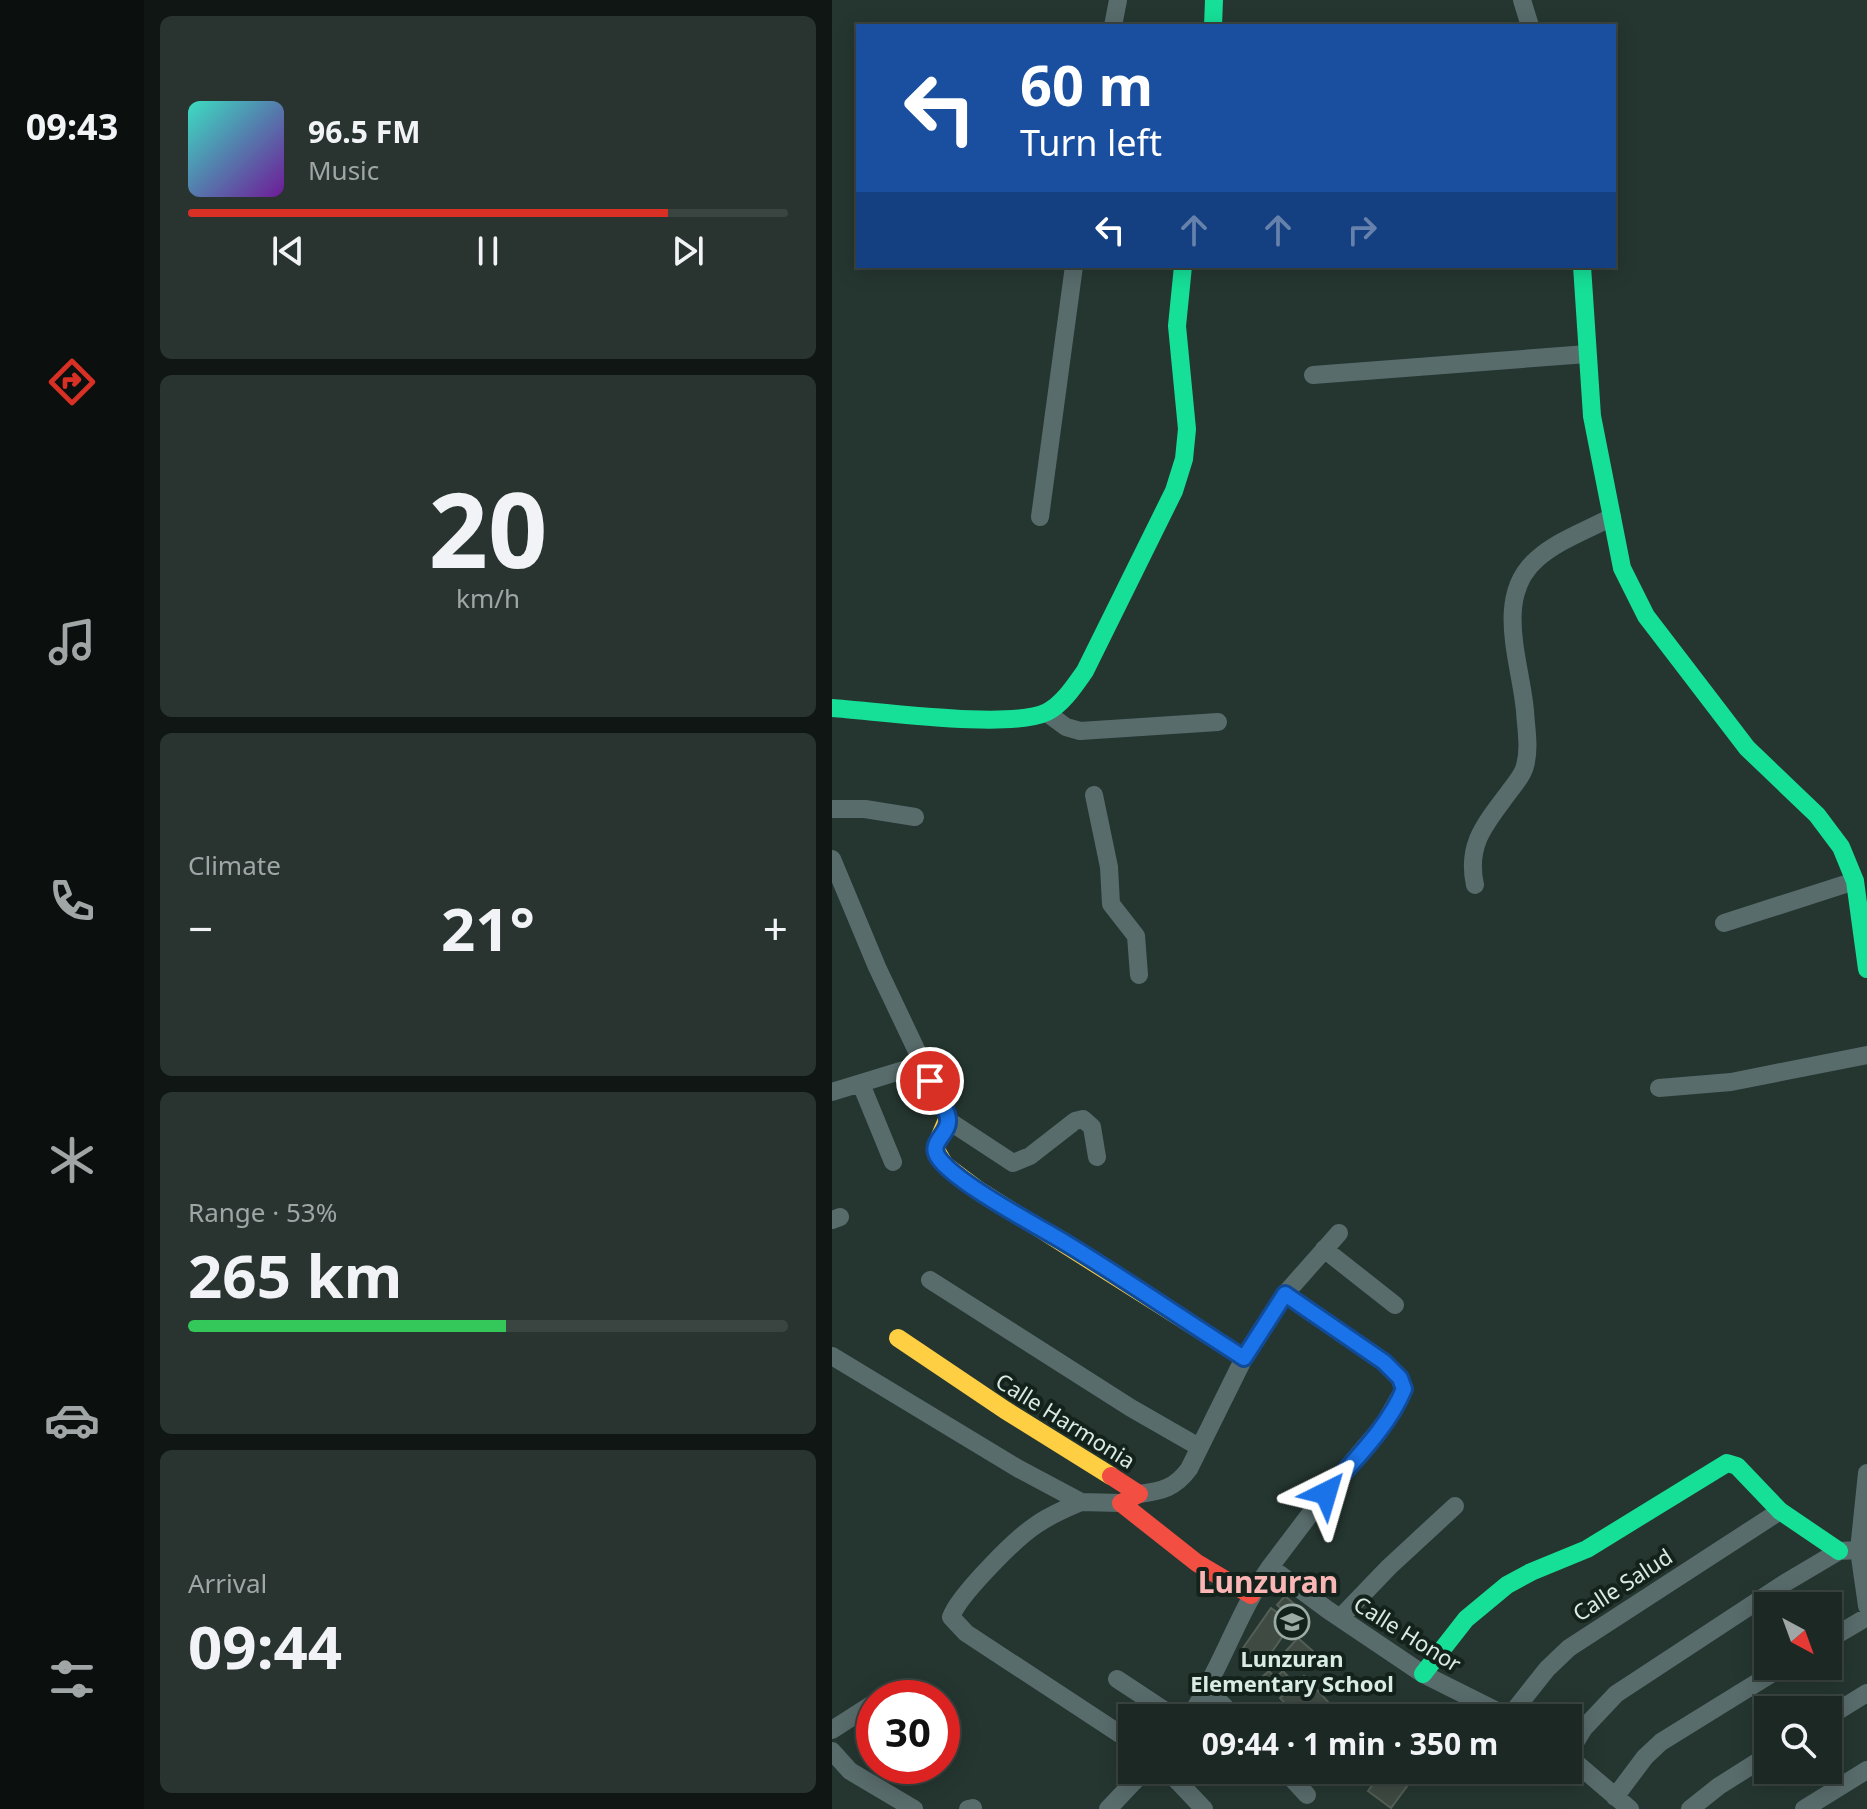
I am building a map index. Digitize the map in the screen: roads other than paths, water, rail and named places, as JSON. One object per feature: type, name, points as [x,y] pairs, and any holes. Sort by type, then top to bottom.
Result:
[{"type":"street","points":[[1113,24],[1118,0]]},
{"type":"street","points":[[1213,24],[1214,0]]},
{"type":"street","points":[[1522,0],[1529,24]]},
{"type":"street","points":[[1040,517],[1074,268]]},
{"type":"street","points":[[832,708],[1015,720],[1047,713],[1085,671],[1174,491],[1181,469],[1187,429],[1177,326],[1183,268]]},
{"type":"street","points":[[1582,268],[1592,416],[1622,568],[1646,616],[1747,748],[1834,834],[1849,861],[1855,881],[1867,969]]},
{"type":"street","points":[[1313,375],[1587,354]]},
{"type":"street","points":[[1475,885],[1471,868],[1475,845],[1486,823],[1524,770],[1527,759],[1523,694],[1512,617],[1516,590],[1524,573],[1546,552],[1612,517]]},
{"type":"street","points":[[1047,713],[1066,727],[1080,731],[1218,722]]},
{"type":"street","points":[[1094,795],[1109,867],[1111,904],[1136,936],[1139,975]]},
{"type":"street","points":[[832,809],[865,809],[915,817]]},
{"type":"street","points":[[832,859],[877,967],[949,1121],[1013,1163],[1030,1156],[1075,1121],[1083,1119],[1092,1127],[1097,1157]]},
{"type":"street","points":[[1724,923],[1855,881]]},
{"type":"street","points":[[1659,1088],[1731,1082],[1867,1055]]},
{"type":"street","points":[[832,1092],[923,1064]]},
{"type":"street","points":[[861,1084],[893,1162]]},
{"type":"street","points":[[949,1121],[935,1145],[935,1153],[955,1174],[1244,1358]]},
{"type":"street","points":[[1139,1494],[1169,1489],[1179,1482],[1244,1358],[1285,1294],[1339,1233]]},
{"type":"street","points":[[1324,1249],[1395,1305]]},
{"type":"street","points":[[930,1280],[1131,1408],[1199,1447]]},
{"type":"street","points":[[1198,1704],[1208,1690],[1251,1595],[1326,1493],[1384,1424],[1404,1389],[1400,1378],[1384,1362],[1285,1294]]},
{"type":"street","name":"Calle Harmonia","points":[[898,1338],[1139,1494]]},
{"type":"street","points":[[832,1356],[1019,1469],[1081,1502]]},
{"type":"street","points":[[1423,1674],[1464,1619],[1495,1593],[1523,1575],[1571,1558],[1595,1545],[1727,1463],[1737,1466],[1780,1511],[1839,1551]]},
{"type":"street","points":[[1867,1473],[1859,1550],[1867,1606]]},
{"type":"street","name":"Calle Harmonia","points":[[1139,1494],[1121,1503],[1197,1563],[1251,1595]]},
{"type":"street","points":[[1118,1733],[966,1633],[951,1617],[964,1596],[1032,1527],[1081,1502],[1121,1503]]},
{"type":"street","points":[[1340,1618],[1455,1506]]},
{"type":"street","name":"Calle Salud","points":[[1520,1704],[1547,1669],[1579,1641],[1780,1511]]},
{"type":"street","points":[[1582,1731],[1616,1694],[1785,1583],[1839,1551],[1859,1550]]},
{"type":"street","name":"Calle Honor","points":[[1270,1567],[1423,1674],[1484,1704]]},
{"type":"street","points":[[1842,1632],[1867,1617]]},
{"type":"street","points":[[1117,1679],[1155,1704]]},
{"type":"street","points":[[1582,1767],[1622,1803],[1645,1757],[1661,1742],[1761,1680]]},
{"type":"street","points":[[1208,1690],[1222,1704]]},
{"type":"street","points":[[1842,1708],[1867,1693]]},
{"type":"street","points":[[832,1730],[856,1715]]},
{"type":"street","points":[[833,1757],[872,1786],[914,1809]]},
{"type":"street","points":[[1690,1809],[1754,1764]]},
{"type":"street","points":[[1804,1809],[1867,1770]]},
{"type":"street","points":[[1108,1809],[1132,1784]]},
{"type":"street","points":[[1180,1784],[1204,1809]]},
{"type":"street","points":[[1297,1784],[1307,1795]]},
{"type":"place","name":"Lunzuran Elementary School","points":[[1292,1622]]},
{"type":"district","name":"Lunzuran","points":[[1268,1581]]}]
